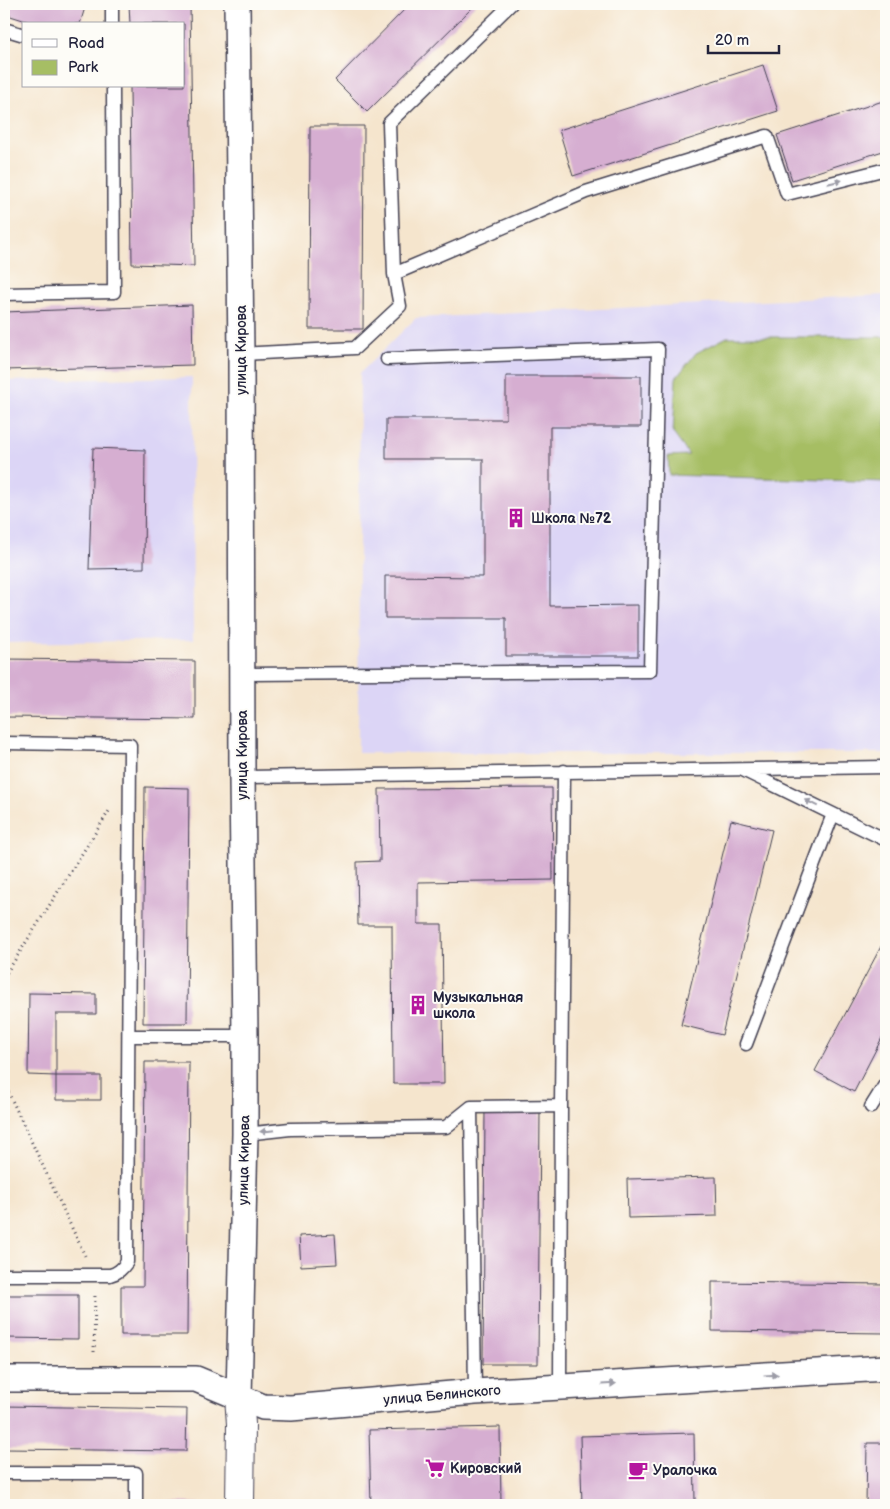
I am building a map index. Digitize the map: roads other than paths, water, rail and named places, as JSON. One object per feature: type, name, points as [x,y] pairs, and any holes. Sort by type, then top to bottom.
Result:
[{"type":"street","name":"улица Кирова","points":[[237,4],[245,1036],[245,1134],[239,1397],[241,1424],[240,1505]]},
{"type":"street","name":"улица Белинского","points":[[4,1379],[196,1380],[263,1407],[291,1408],[474,1392],[886,1368]]},
{"type":"lane","points":[[112,4],[112,22]]},
{"type":"lane","points":[[241,354],[355,348],[400,306],[394,274],[389,123],[511,4]]},
{"type":"lane","points":[[4,29],[22,34]]},
{"type":"lane","points":[[4,294],[114,292],[113,88]]},
{"type":"lane","points":[[394,274],[586,192],[767,136],[787,194],[886,169]]},
{"type":"lane","points":[[242,674],[650,671],[658,349],[386,359]]},
{"type":"lane","points":[[4,743],[130,745],[127,1262],[117,1273],[110,1275],[4,1274]]},
{"type":"lane","points":[[242,777],[886,767]]},
{"type":"lane","points":[[741,769],[886,840]]},
{"type":"lane","points":[[560,1387],[564,772]]},
{"type":"lane","points":[[746,1044],[832,814]]},
{"type":"lane","points":[[129,1036],[245,1036]]},
{"type":"lane","points":[[871,1107],[886,1083]]},
{"type":"lane","points":[[245,1134],[290,1129],[446,1127],[471,1107],[561,1106]]},
{"type":"lane","points":[[471,1107],[474,1392]]},
{"type":"lane","points":[[4,1473],[136,1473],[136,1505]]},
{"type":"place","name":"Школа №72","points":[[516,518]]},
{"type":"place","name":"Музыкальная школа","points":[[418,1005]]},
{"type":"place","name":"Кировский","points":[[435,1468]]},
{"type":"place","name":"Уралочка","points":[[638,1470]]}]
